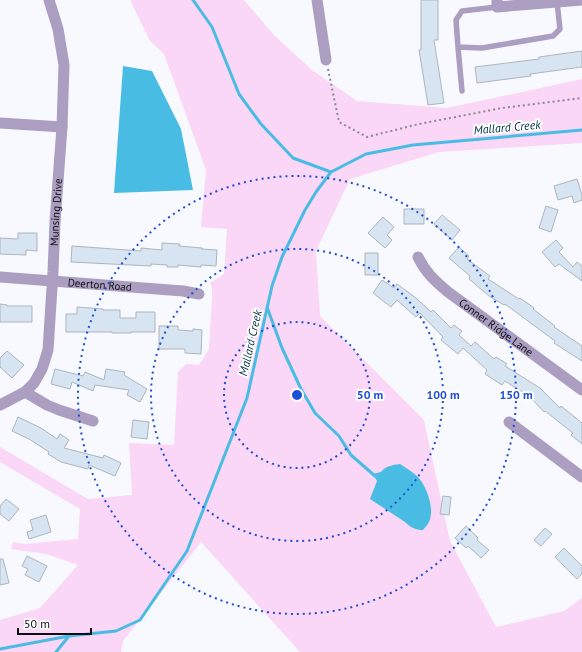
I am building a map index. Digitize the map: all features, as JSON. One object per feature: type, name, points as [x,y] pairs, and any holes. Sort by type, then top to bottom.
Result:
[{"type":"street","name":"Munsing Drive","points":[[0,405],[25,392],[34,383],[42,369],[48,350],[62,127],[64,65],[58,29],[49,0]]},
{"type":"street","points":[[317,0],[326,60]]},
{"type":"street","points":[[497,3],[582,0]]},
{"type":"street","points":[[0,123],[62,127]]},
{"type":"street","name":"Conner Ridge Lane","points":[[418,257],[432,278],[448,292],[582,390]]},
{"type":"street","name":"Deerton Road","points":[[0,277],[183,291],[199,294]]},
{"type":"street","points":[[25,392],[46,405],[93,421]]},
{"type":"street","points":[[509,422],[582,477]]},
{"type":"lane","points":[[458,47],[482,48],[554,36],[560,29],[557,2]]},
{"type":"lane","points":[[462,91],[456,20],[462,11],[497,3]]},
{"type":"path","points":[[326,60],[339,122],[367,138],[419,124],[502,108],[582,98]]},
{"type":"shaded area","points":[[130,0],[244,0],[274,35],[312,70],[357,101],[447,108],[582,79],[582,143],[439,152],[350,179],[316,251],[320,316],[424,420],[450,541],[496,627],[564,611],[582,598],[582,652],[300,652],[201,542],[123,641],[121,652],[0,652],[0,620],[40,608],[78,565],[46,554],[11,549],[13,542],[24,544],[78,539],[80,509],[0,462],[0,447],[88,499],[132,495],[129,443],[174,445],[178,372],[186,364],[199,365],[209,349],[212,298],[212,288],[210,283],[224,274],[227,229],[201,227],[206,170],[164,54],[150,41]]},
{"type":"water","points":[[123,66],[152,71],[181,129],[193,190],[114,193]]},
{"type":"water","points":[[400,464],[418,477],[427,492],[431,505],[431,517],[429,523],[423,530],[411,527],[370,499],[377,481],[373,474],[381,472],[389,466]]},
{"type":"building","points":[[421,0],[438,0],[438,40],[434,40],[444,103],[428,105],[419,50],[421,50]]},
{"type":"building","points":[[582,51],[582,67],[530,74],[531,76],[477,83],[475,67],[539,59],[539,57]]},
{"type":"building","points":[[577,179],[582,200],[574,203],[572,196],[558,200],[554,186]]},
{"type":"building","points":[[546,206],[558,210],[551,232],[539,228]]},
{"type":"building","points":[[404,209],[424,209],[424,224],[404,224]]},
{"type":"building","points":[[442,215],[460,230],[452,240],[434,224]]},
{"type":"building","points":[[383,217],[394,227],[387,235],[392,240],[385,248],[368,233]]},
{"type":"building","points":[[18,233],[37,233],[37,251],[26,250],[26,255],[0,254],[0,238],[18,239]]},
{"type":"building","points":[[556,240],[563,248],[559,252],[573,267],[577,262],[582,266],[582,281],[559,264],[555,267],[542,252]]},
{"type":"building","points":[[162,243],[180,244],[179,246],[217,250],[216,266],[201,265],[201,267],[178,265],[178,267],[167,267],[167,265],[151,264],[151,266],[71,262],[72,246],[141,251],[141,248],[162,250]]},
{"type":"building","points":[[459,247],[469,256],[467,259],[490,276],[488,279],[519,299],[520,298],[534,308],[533,309],[555,326],[554,327],[582,346],[582,361],[554,343],[555,341],[505,304],[504,305],[489,296],[469,279],[470,276],[449,258]]},
{"type":"building","points":[[365,253],[378,253],[378,275],[365,275]]},
{"type":"building","points":[[382,280],[394,288],[397,284],[416,298],[431,312],[433,310],[451,328],[454,325],[462,331],[459,335],[471,346],[475,342],[494,359],[496,357],[507,364],[505,366],[540,388],[560,408],[561,406],[582,423],[582,444],[571,435],[573,433],[545,411],[544,412],[530,397],[505,381],[502,385],[485,374],[487,370],[463,348],[458,354],[441,340],[443,337],[420,313],[416,317],[397,300],[391,307],[373,293]]},
{"type":"building","points":[[0,304],[7,306],[32,306],[32,322],[0,322]]},
{"type":"building","points":[[77,307],[120,310],[120,318],[136,318],[136,312],[155,312],[155,332],[66,332],[66,314],[77,314]]},
{"type":"building","points":[[159,326],[178,326],[178,330],[202,330],[201,354],[185,353],[185,349],[159,349]]},
{"type":"building","points":[[7,351],[24,365],[12,378],[0,367],[0,358]]},
{"type":"building","points":[[55,369],[83,376],[85,372],[104,380],[106,369],[125,372],[124,375],[147,389],[140,402],[127,395],[129,390],[95,385],[93,391],[72,382],[70,389],[51,384]]},
{"type":"building","points":[[18,417],[41,428],[57,439],[60,434],[69,440],[64,448],[103,458],[104,455],[121,463],[115,476],[89,465],[88,469],[61,462],[29,439],[12,431]]},
{"type":"building","points":[[133,420],[149,422],[147,439],[131,437]]},
{"type":"building","points":[[443,496],[451,497],[449,515],[440,514]]},
{"type":"building","points":[[6,499],[19,509],[9,521],[0,514],[0,506]]},
{"type":"building","points":[[46,515],[51,532],[29,539],[27,532],[33,530],[30,520]]},
{"type":"building","points":[[466,526],[478,538],[477,540],[489,550],[481,558],[468,546],[466,548],[455,538]]},
{"type":"building","points":[[545,528],[552,534],[541,546],[534,540]]},
{"type":"building","points":[[564,548],[582,566],[582,574],[577,579],[555,557]]},
{"type":"building","points":[[27,556],[47,566],[39,582],[25,575],[28,569],[22,566]]},
{"type":"building","points":[[0,559],[3,559],[9,583],[0,585]]},
{"type":"waterway","points":[[193,0],[212,27],[239,94],[261,124],[293,158],[331,172]]},
{"type":"waterway","name":"Mallard Creek","points":[[0,649],[69,636],[116,631],[140,620],[187,551],[247,398],[272,286],[282,257],[305,210],[331,172],[366,154],[413,145],[582,130]]},
{"type":"waterway","points":[[267,307],[282,348],[301,389],[315,413],[339,436],[351,455],[375,476]]},
{"type":"waterway","points":[[56,652],[69,636]]}]
